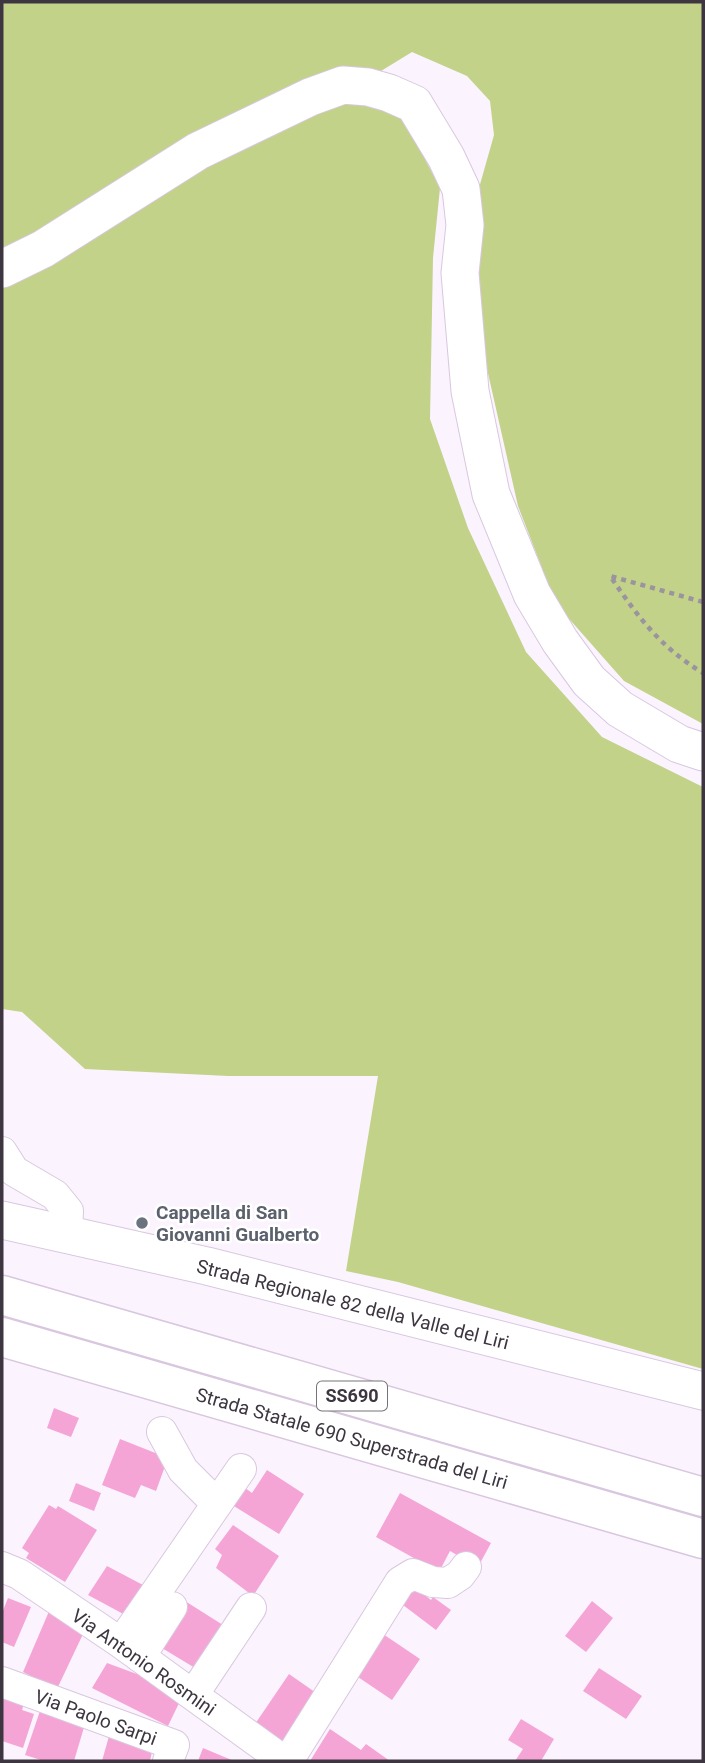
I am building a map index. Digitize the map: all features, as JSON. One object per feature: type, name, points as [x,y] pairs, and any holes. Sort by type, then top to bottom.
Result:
[{"type":"highway","name":"SS690","points":[[2,1295],[703,1497]]},
{"type":"highway","name":"Strada Statale 690 Superstrada del Liri","points":[[2,1337],[703,1539]]},
{"type":"main road","points":[[2,269],[43,249],[198,151],[310,97],[343,85],[368,87],[414,104],[446,157],[461,189],[465,225],[460,273],[470,391],[491,494],[533,594],[560,641],[589,681],[620,709],[679,744],[703,752]]},
{"type":"main road","name":"Strada Regionale 82 della Valle del Liri","points":[[2,1220],[207,1266],[703,1391]]},
{"type":"street","points":[[2,1152],[14,1171],[55,1195],[68,1211],[67,1233]]},
{"type":"street","points":[[162,1432],[183,1469],[217,1504]]},
{"type":"street","points":[[130,1650],[195,1557],[217,1504],[241,1469]]},
{"type":"street","name":"Via Antonio Rosmini","points":[[2,1567],[19,1574],[286,1761]]},
{"type":"street","points":[[286,1761],[326,1704],[364,1636],[400,1581],[413,1574],[433,1582],[448,1583],[466,1567]]},
{"type":"street","points":[[130,1650],[172,1607]]},
{"type":"street","points":[[193,1695],[251,1608]]},
{"type":"street","name":"Via Paolo Sarpi","points":[[2,1682],[174,1745],[168,1761]]},
{"type":"path","points":[[703,602],[610,576],[643,624],[682,660],[703,673]]},
{"type":"green space","points":[[2,2],[703,2],[703,724],[624,681],[556,604],[518,506],[485,360],[477,257],[479,188],[494,135],[490,101],[467,76],[412,52],[381,71],[365,103],[404,119],[440,188],[433,258],[430,419],[468,528],[526,652],[602,737],[703,787],[703,1369],[398,1282],[346,1271],[378,1076],[228,1076],[85,1069],[22,1012],[2,1009]]},
{"type":"building","points":[[54,1408],[79,1418],[71,1437],[47,1428]]},
{"type":"building","points":[[120,1439],[168,1458],[156,1491],[141,1485],[135,1498],[102,1485]]},
{"type":"building","points":[[267,1470],[304,1494],[279,1534],[229,1503],[241,1485],[252,1493]]},
{"type":"building","points":[[76,1483],[101,1493],[94,1511],[69,1501]]},
{"type":"building","points":[[400,1493],[491,1543],[478,1567],[450,1551],[439,1572],[376,1537]]},
{"type":"building","points":[[49,1505],[56,1509],[58,1506],[97,1530],[65,1582],[26,1558],[29,1553],[22,1548]]},
{"type":"building","points":[[233,1525],[279,1556],[253,1596],[216,1568],[222,1555],[215,1549]]},
{"type":"building","points":[[107,1566],[143,1585],[127,1616],[88,1595]]},
{"type":"building","points":[[409,1588],[421,1592],[431,1600],[433,1597],[451,1610],[436,1630],[399,1602]]},
{"type":"building","points":[[8,1598],[31,1607],[14,1647],[2,1642],[2,1613]]},
{"type":"building","points":[[185,1601],[223,1625],[195,1668],[157,1645]]},
{"type":"building","points":[[592,1601],[613,1618],[586,1652],[565,1636]]},
{"type":"building","points":[[50,1609],[83,1634],[57,1689],[23,1672]]},
{"type":"building","points":[[383,1634],[420,1659],[392,1700],[355,1675]]},
{"type":"building","points":[[107,1663],[145,1677],[181,1699],[168,1726],[92,1688]]},
{"type":"building","points":[[599,1668],[642,1696],[626,1719],[583,1691]]},
{"type":"building","points":[[289,1674],[322,1697],[288,1747],[255,1724]]},
{"type":"building","points":[[2,1690],[25,1700],[22,1710],[34,1714],[23,1748],[2,1741]]},
{"type":"building","points":[[41,1708],[85,1724],[74,1761],[44,1761],[25,1755]]},
{"type":"building","points":[[521,1719],[554,1739],[541,1761],[515,1761],[523,1749],[508,1740]]},
{"type":"building","points":[[330,1729],[361,1750],[366,1744],[390,1761],[310,1761]]},
{"type":"building","points":[[109,1736],[153,1747],[150,1761],[102,1761]]},
{"type":"building","points":[[203,1748],[234,1761],[198,1761]]},
{"type":"place","name":"Cappella di San Giovanni Gualberto","points":[[142,1223]]}]
